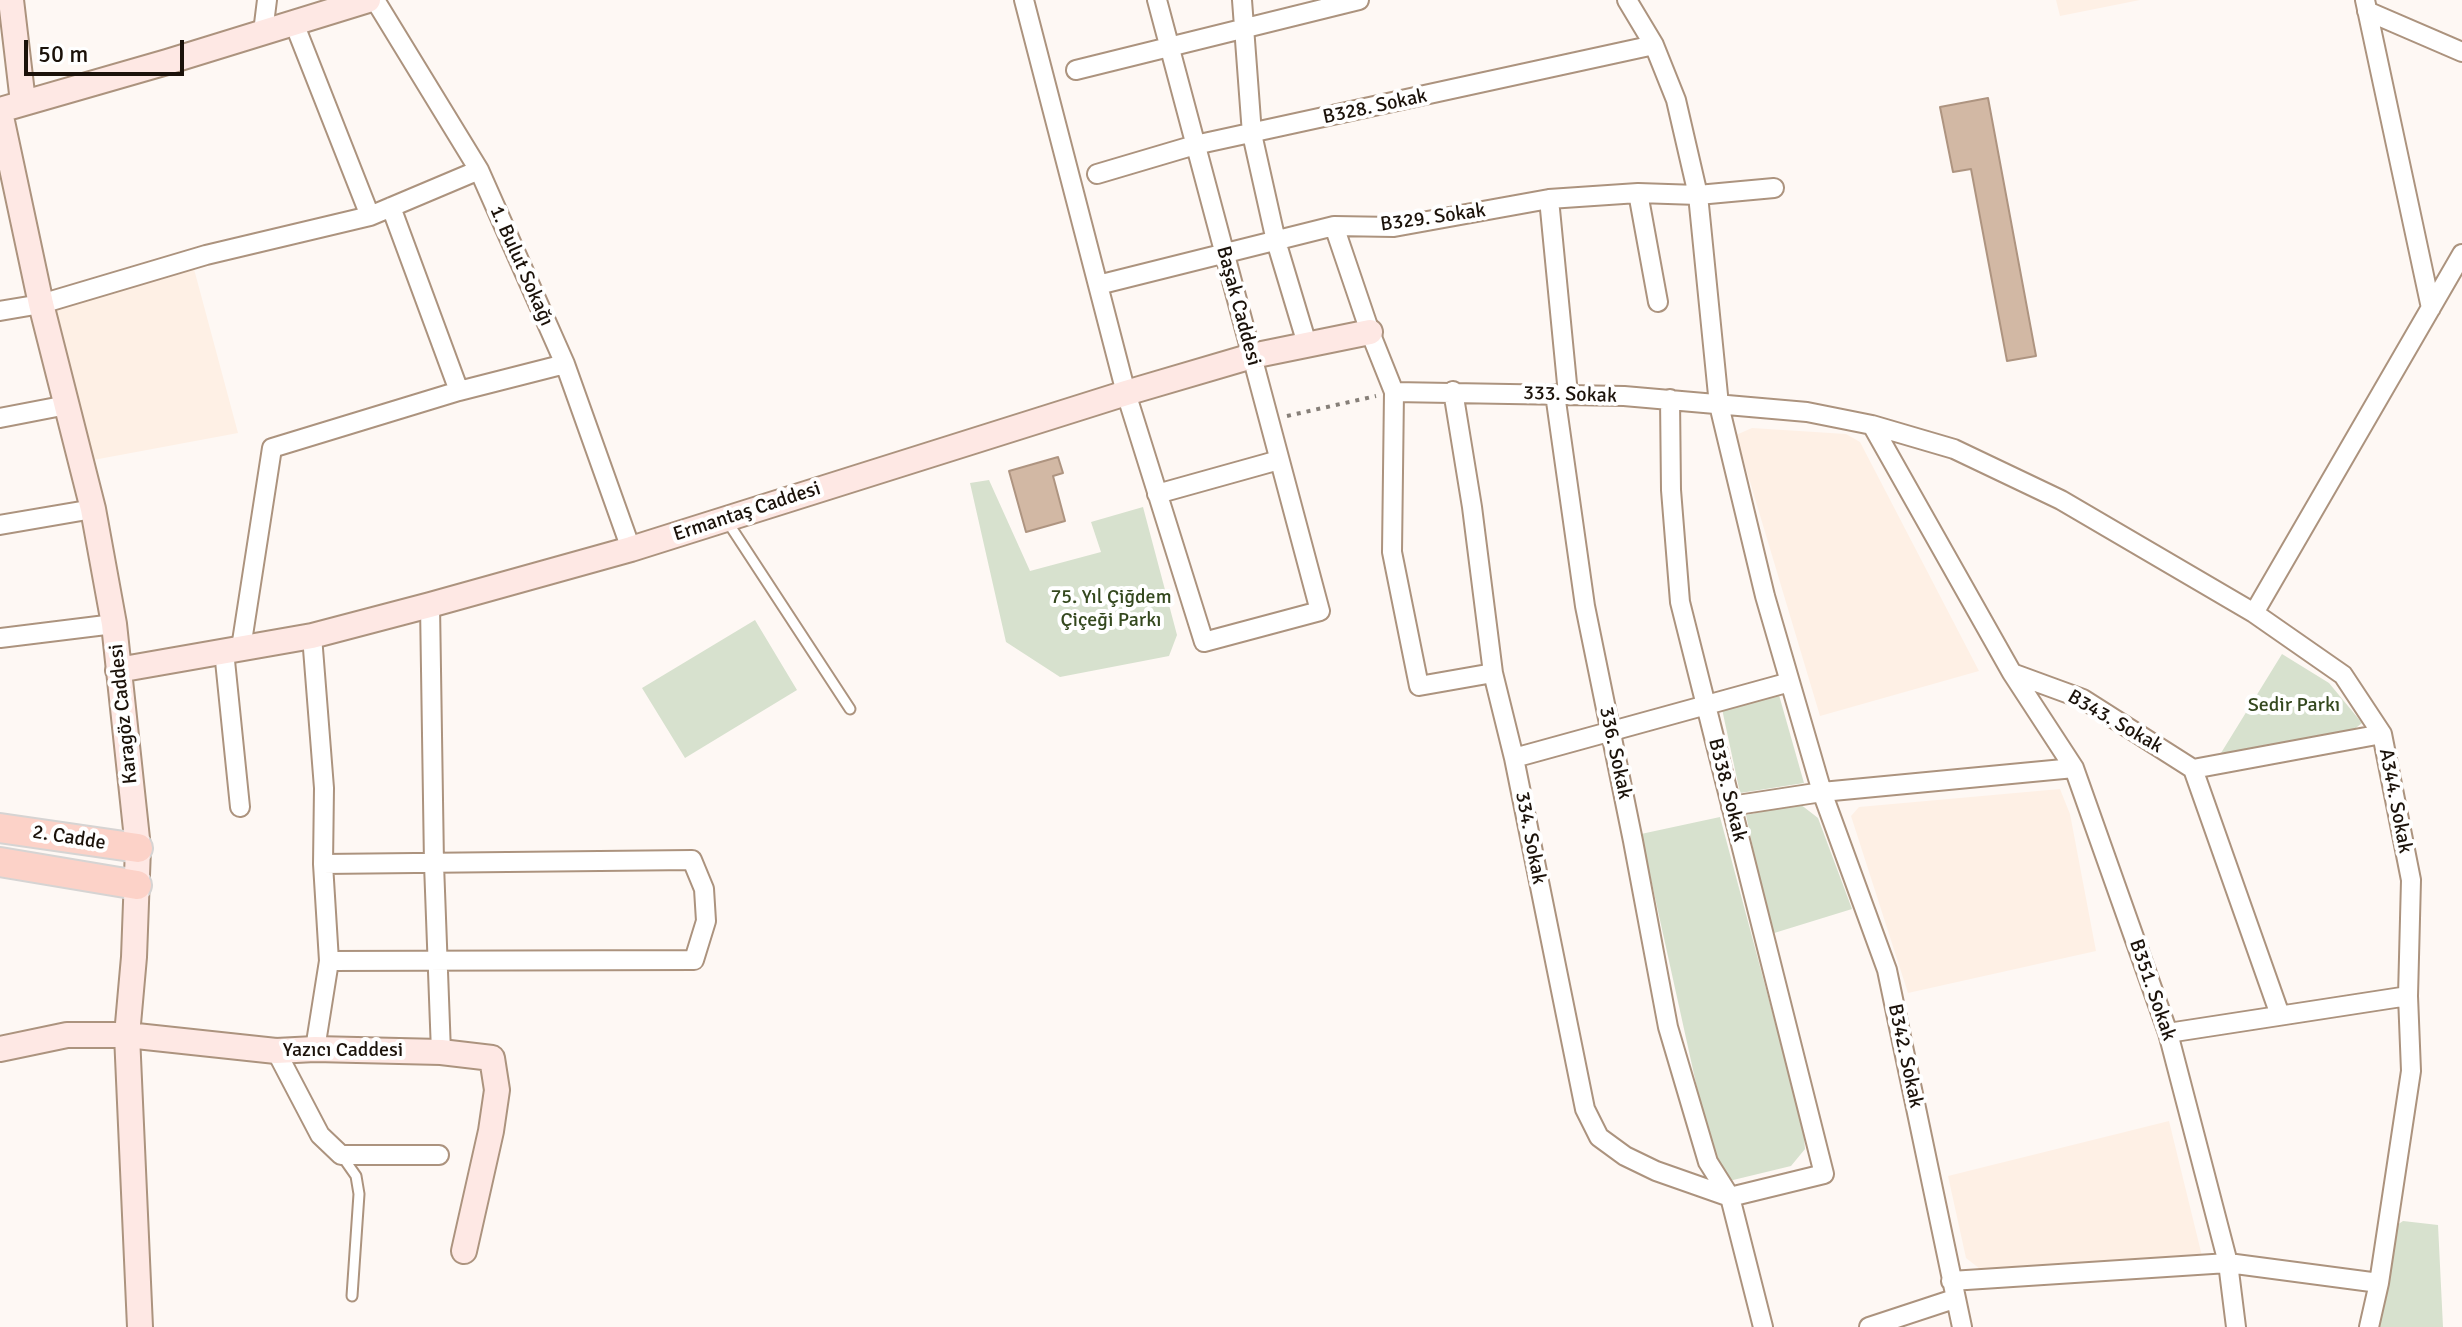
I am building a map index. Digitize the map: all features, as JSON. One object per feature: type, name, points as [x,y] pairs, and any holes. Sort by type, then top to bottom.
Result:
[{"type":"main road","name":"Karagöz Caddesi","points":[[11,0],[8,108],[41,304],[93,509],[114,624],[138,848],[127,1035],[140,1327]]},
{"type":"main road","points":[[8,108],[368,0]]},
{"type":"main road","name":"Ermantaş Caddesi","points":[[118,670],[312,636],[430,605],[631,549],[1252,356],[1370,332]]},
{"type":"main road","name":"2. Cadde","points":[[0,828],[138,848]]},
{"type":"main road","name":"2. Cadde","points":[[0,862],[137,885]]},
{"type":"main road","name":"Yazıcı Caddesi","points":[[0,1049],[67,1035],[127,1035],[276,1051],[441,1052],[492,1058],[497,1090],[464,1251]]},
{"type":"street","points":[[263,32],[267,0]]},
{"type":"street","name":"1. Bulut Sokağı","points":[[375,0],[479,170],[565,364],[631,549]]},
{"type":"street","points":[[1024,0],[1126,393],[1157,494],[1279,460]]},
{"type":"street","name":"Başak Caddesi","points":[[1157,0],[1320,611],[1204,642],[1157,494]]},
{"type":"street","points":[[1242,0],[1252,134],[1276,241],[1307,344]]},
{"type":"street","points":[[1076,70],[1359,0]]},
{"type":"street","name":"B342. Sokak","points":[[1627,0],[1654,45],[1676,100],[1698,195],[1719,405],[1765,596],[1822,792],[1887,970],[1962,1327]]},
{"type":"street","points":[[2366,5],[2462,52]]},
{"type":"street","points":[[2366,5],[2431,308]]},
{"type":"street","points":[[294,23],[370,216]]},
{"type":"street","name":"B328. Sokak","points":[[1097,174],[1195,145],[1654,45]]},
{"type":"street","points":[[0,311],[41,304],[206,255],[370,216],[479,170]]},
{"type":"street","name":"B329. Sokak","points":[[1098,285],[1334,226],[1394,227],[1549,199],[1638,193],[1698,195],[1774,188]]},
{"type":"street","points":[[1638,193],[1658,302]]},
{"type":"street","name":"336. Sokak","points":[[1549,199],[1562,394],[1585,606],[1668,1027],[1708,1162],[1730,1197],[1763,1327]]},
{"type":"street","points":[[391,207],[459,391]]},
{"type":"street","points":[[1334,226],[1394,392],[1392,552],[1419,686],[1493,673]]},
{"type":"street","points":[[2254,613],[2462,254]]},
{"type":"street","points":[[240,807],[233,650],[272,448],[459,391],[565,364]]},
{"type":"street","name":"333. Sokak","points":[[1394,392],[1453,391],[1670,399],[1807,412],[1872,425]]},
{"type":"street","name":"334. Sokak","points":[[1453,391],[1472,507],[1493,673],[1514,758],[1585,1109],[1599,1137],[1625,1156],[1656,1171],[1730,1197]]},
{"type":"street","name":"B338. Sokak","points":[[1670,399],[1671,490],[1680,602],[1824,1174],[1730,1197]]},
{"type":"street","points":[[0,418],[67,405]]},
{"type":"street","points":[[1872,425],[2012,673]]},
{"type":"street","name":"A344. Sokak","points":[[1872,425],[1954,449],[2061,500],[2254,613],[2343,675],[2382,734],[2411,880],[2408,996],[2411,1071],[2379,1283],[2369,1327]]},
{"type":"street","points":[[0,525],[93,509]]},
{"type":"street","points":[[430,605],[441,1052]]},
{"type":"street","points":[[0,638],[114,624]]},
{"type":"street","points":[[312,636],[324,788],[323,864],[329,961],[315,1049]]},
{"type":"street","name":"B351. Sokak","points":[[2012,673],[2074,768],[2168,1033],[2228,1263],[2236,1327]]},
{"type":"street","name":"B343. Sokak","points":[[2012,673],[2083,699],[2193,769]]},
{"type":"street","points":[[1514,758],[1790,682]]},
{"type":"street","points":[[2280,1015],[2193,769],[2382,734]]},
{"type":"street","points":[[1731,806],[1822,792],[2074,768]]},
{"type":"street","points":[[323,864],[692,860],[704,889],[706,921],[694,960],[329,961]]},
{"type":"street","points":[[2168,1033],[2408,996]]},
{"type":"street","points":[[276,1051],[320,1135],[341,1155],[439,1155]]},
{"type":"street","points":[[1869,1327],[1952,1290],[2228,1263],[2379,1283]]},
{"type":"lane","points":[[725,518],[850,709]]},
{"type":"lane","points":[[341,1155],[356,1176],[359,1194],[352,1296]]},
{"type":"path","points":[[1268,420],[1394,392]]},
{"type":"shaded area","points":[[2056,0],[2140,0],[2060,16]]},
{"type":"shaded area","points":[[194,269],[238,433],[88,461],[53,310]]},
{"type":"shaded area","points":[[1752,428],[1846,434],[1860,442],[1979,671],[1820,716],[1736,435]]},
{"type":"shaded area","points":[[2060,789],[2070,814],[2096,951],[1908,993],[1851,816],[1859,807]]},
{"type":"shaded area","points":[[2169,1121],[2202,1256],[1980,1269],[1966,1258],[1948,1176]]},
{"type":"green space","name":"75. Yıl Çiğdem Çiçeği Parkı","points":[[989,480],[1030,571],[1101,552],[1091,522],[1143,507],[1177,635],[1169,656],[1060,677],[1006,642],[970,483]]},
{"type":"green space","points":[[755,620],[797,690],[685,758],[642,688]]},
{"type":"green space","name":"Sedir Parkı","points":[[2282,654],[2329,683],[2362,723],[2346,736],[2221,753]]},
{"type":"green space","points":[[1779,695],[1804,783],[1740,793],[1722,709]]},
{"type":"green space","points":[[1800,804],[1818,818],[1852,909],[1771,934],[1746,815]]},
{"type":"green space","points":[[1720,817],[1803,1127],[1805,1149],[1791,1166],[1729,1181],[1714,1165],[1641,834]]},
{"type":"green space","points":[[2403,1221],[2438,1225],[2443,1327],[2378,1327],[2394,1227]]},
{"type":"building","points":[[1988,98],[2036,356],[2007,361],[1971,169],[1953,172],[1940,107]]},
{"type":"building","points":[[1058,457],[1063,473],[1053,476],[1065,521],[1026,532],[1009,471]]}]
